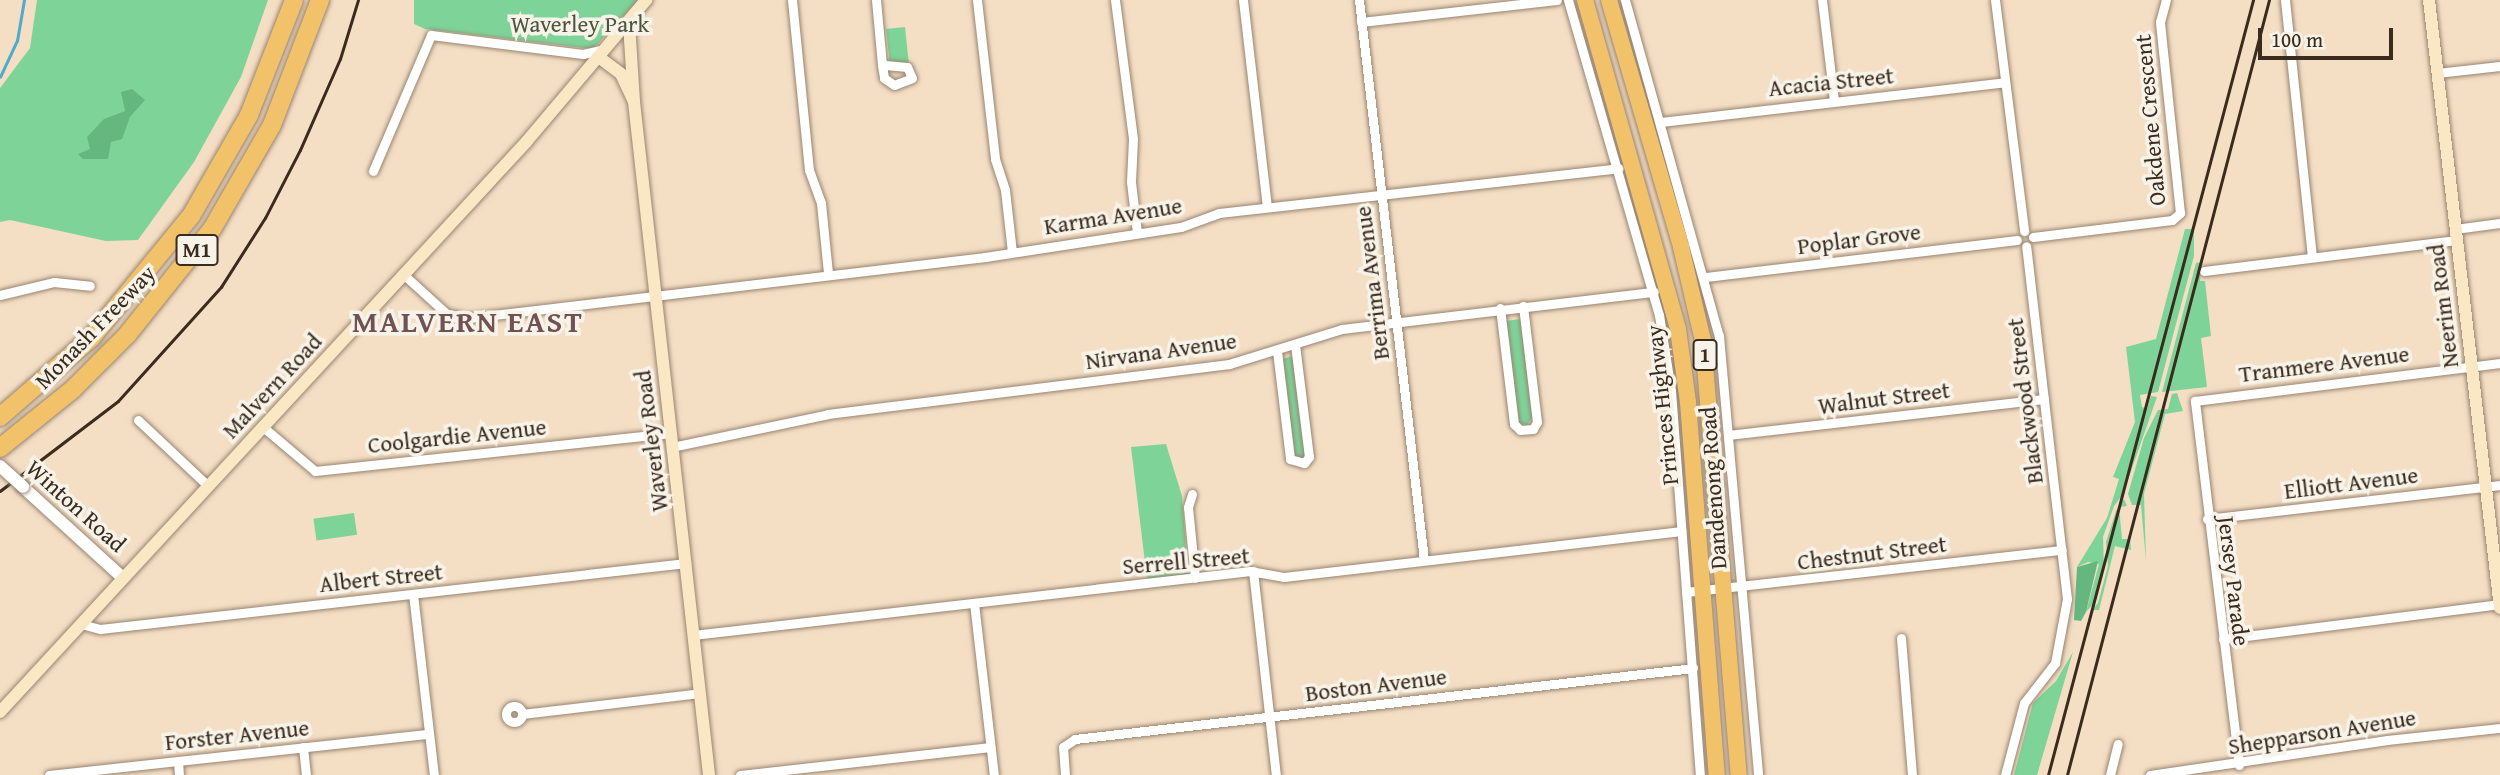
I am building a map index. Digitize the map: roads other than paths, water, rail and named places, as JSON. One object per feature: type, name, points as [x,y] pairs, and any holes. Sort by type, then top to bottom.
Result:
[{"type":"highway","name":"Monash Freeway","points":[[0,417],[91,338],[153,268],[191,216],[249,115],[294,0]]},
{"type":"highway","name":"Monash Freeway","points":[[0,448],[73,389],[127,335],[212,229],[272,125],[320,0]]},
{"type":"highway","name":"Princes Highway","points":[[1585,0],[1652,225],[1685,369],[1695,591],[1717,775]]},
{"type":"highway","name":"Princes Highway","points":[[1609,0],[1674,220],[1704,349],[1732,588],[1739,775]]},
{"type":"highway","points":[[1652,225],[1674,220]]},
{"type":"main road","points":[[629,24],[646,0]]},
{"type":"main road","name":"Neerim Road","points":[[2429,0],[2500,605]]},
{"type":"main road","name":"Malvern Road","points":[[0,712],[403,274],[596,56],[612,46],[629,24]]},
{"type":"main road","name":"Waverley Road","points":[[629,24],[634,102],[709,775]]},
{"type":"main road","points":[[612,46],[633,67]]},
{"type":"main road","name":"Waverley Road","points":[[596,56],[621,74],[634,102]]},
{"type":"street","points":[[792,0],[809,170],[821,203],[828,273]]},
{"type":"street","points":[[876,0],[882,65]]},
{"type":"street","points":[[977,0],[995,159],[1005,190],[1013,251]]},
{"type":"street","points":[[1115,0],[1133,139],[1131,182],[1137,232]]},
{"type":"street","points":[[1243,0],[1267,207]]},
{"type":"street","name":"Berrima Avenue","points":[[1359,0],[1424,561]]},
{"type":"street","points":[[1361,22],[1557,0]]},
{"type":"street","name":"Dandenong Road","points":[[1568,0],[1654,292],[1671,391],[1681,531],[1695,591],[1693,668],[1700,775]]},
{"type":"street","name":"Dandenong Road","points":[[1625,0],[1706,277],[1721,348],[1728,435],[1732,588],[1758,775]]},
{"type":"street","points":[[1822,0],[1834,102]]},
{"type":"street","points":[[1995,0],[2024,231],[2017,240],[2026,246],[2032,237],[2024,231]]},
{"type":"street","name":"Oakdene Crescent","points":[[2032,237],[2172,220],[2180,213],[2160,23],[2166,0]]},
{"type":"street","points":[[2285,0],[2312,257]]},
{"type":"street","points":[[373,170],[431,34],[596,56]]},
{"type":"street","points":[[2437,74],[2500,66]]},
{"type":"street","name":"Acacia Street","points":[[1661,122],[2005,82]]},
{"type":"street","name":"Karma Avenue","points":[[403,274],[442,311],[458,318],[1013,251],[1181,227],[1219,213],[1618,168]]},
{"type":"street","points":[[2204,271],[2456,234],[2500,223]]},
{"type":"street","name":"Poplar Grove","points":[[1706,277],[2017,240]]},
{"type":"street","name":"Blackwood Street","points":[[2005,775],[2024,703],[2051,672],[2060,645],[2067,599],[2026,246]]},
{"type":"street","points":[[0,295],[54,282],[90,286]]},
{"type":"street","name":"Nirvana Avenue","points":[[672,447],[828,414],[1229,364],[1342,329],[1500,308],[1654,292]]},
{"type":"street","points":[[1500,308],[1514,427],[1526,430],[1536,422],[1524,306]]},
{"type":"street","points":[[1277,351],[1290,459],[1304,463],[1309,457],[1295,345]]},
{"type":"street","name":"Tranmere Avenue","points":[[2195,401],[2500,363]]},
{"type":"street","name":"Walnut Street","points":[[1728,435],[2044,399]]},
{"type":"street","name":"Jersey Parade","points":[[2195,401],[2207,519],[2239,765]]},
{"type":"street","points":[[138,420],[208,486]]},
{"type":"street","name":"Coolgardie Avenue","points":[[262,427],[315,471],[671,432]]},
{"type":"street","name":"Winton Road","points":[[0,466],[123,578]]},
{"type":"street","name":"Elliott Avenue","points":[[2207,519],[2500,485]]},
{"type":"street","points":[[1192,494],[1188,507],[1195,578]]},
{"type":"street","name":"Serrell Street","points":[[694,635],[1253,571],[1284,577],[1681,531]]},
{"type":"street","name":"Chestnut Street","points":[[1695,591],[2062,550]]},
{"type":"street","name":"Albert Street","points":[[81,624],[100,629],[686,563]]},
{"type":"street","points":[[1253,571],[1276,775]]},
{"type":"street","points":[[413,594],[434,775]]},
{"type":"street","points":[[974,603],[994,775]]},
{"type":"street","points":[[2222,639],[2500,605]]},
{"type":"street","points":[[1901,638],[1912,775]]},
{"type":"street","name":"Boston Avenue","points":[[1065,775],[1064,744],[1693,668]]},
{"type":"street","points":[[522,714],[700,693]]},
{"type":"street","name":"Shepparson Avenue","points":[[2150,775],[2239,765],[2337,747],[2500,729]]},
{"type":"street","name":"Forster Avenue","points":[[49,775],[429,734]]},
{"type":"street","points":[[2110,775],[2118,744]]},
{"type":"street","points":[[303,747],[306,775]]},
{"type":"street","points":[[740,775],[990,747]]},
{"type":"street","points":[[178,761],[179,775]]},
{"type":"waterway","points":[[0,77],[17,41],[24,0]]},
{"type":"railway","points":[[0,491],[118,401],[221,287],[265,218],[300,150],[340,59],[358,0]]},
{"type":"railway","points":[[2048,775],[2253,0]]},
{"type":"railway","points":[[2067,775],[2269,0]]},
{"type":"district","name":"MALVERN EAST","points":[[468,321]]},
{"type":"park label","name":"Waverley Park","points":[[580,24]]}]
